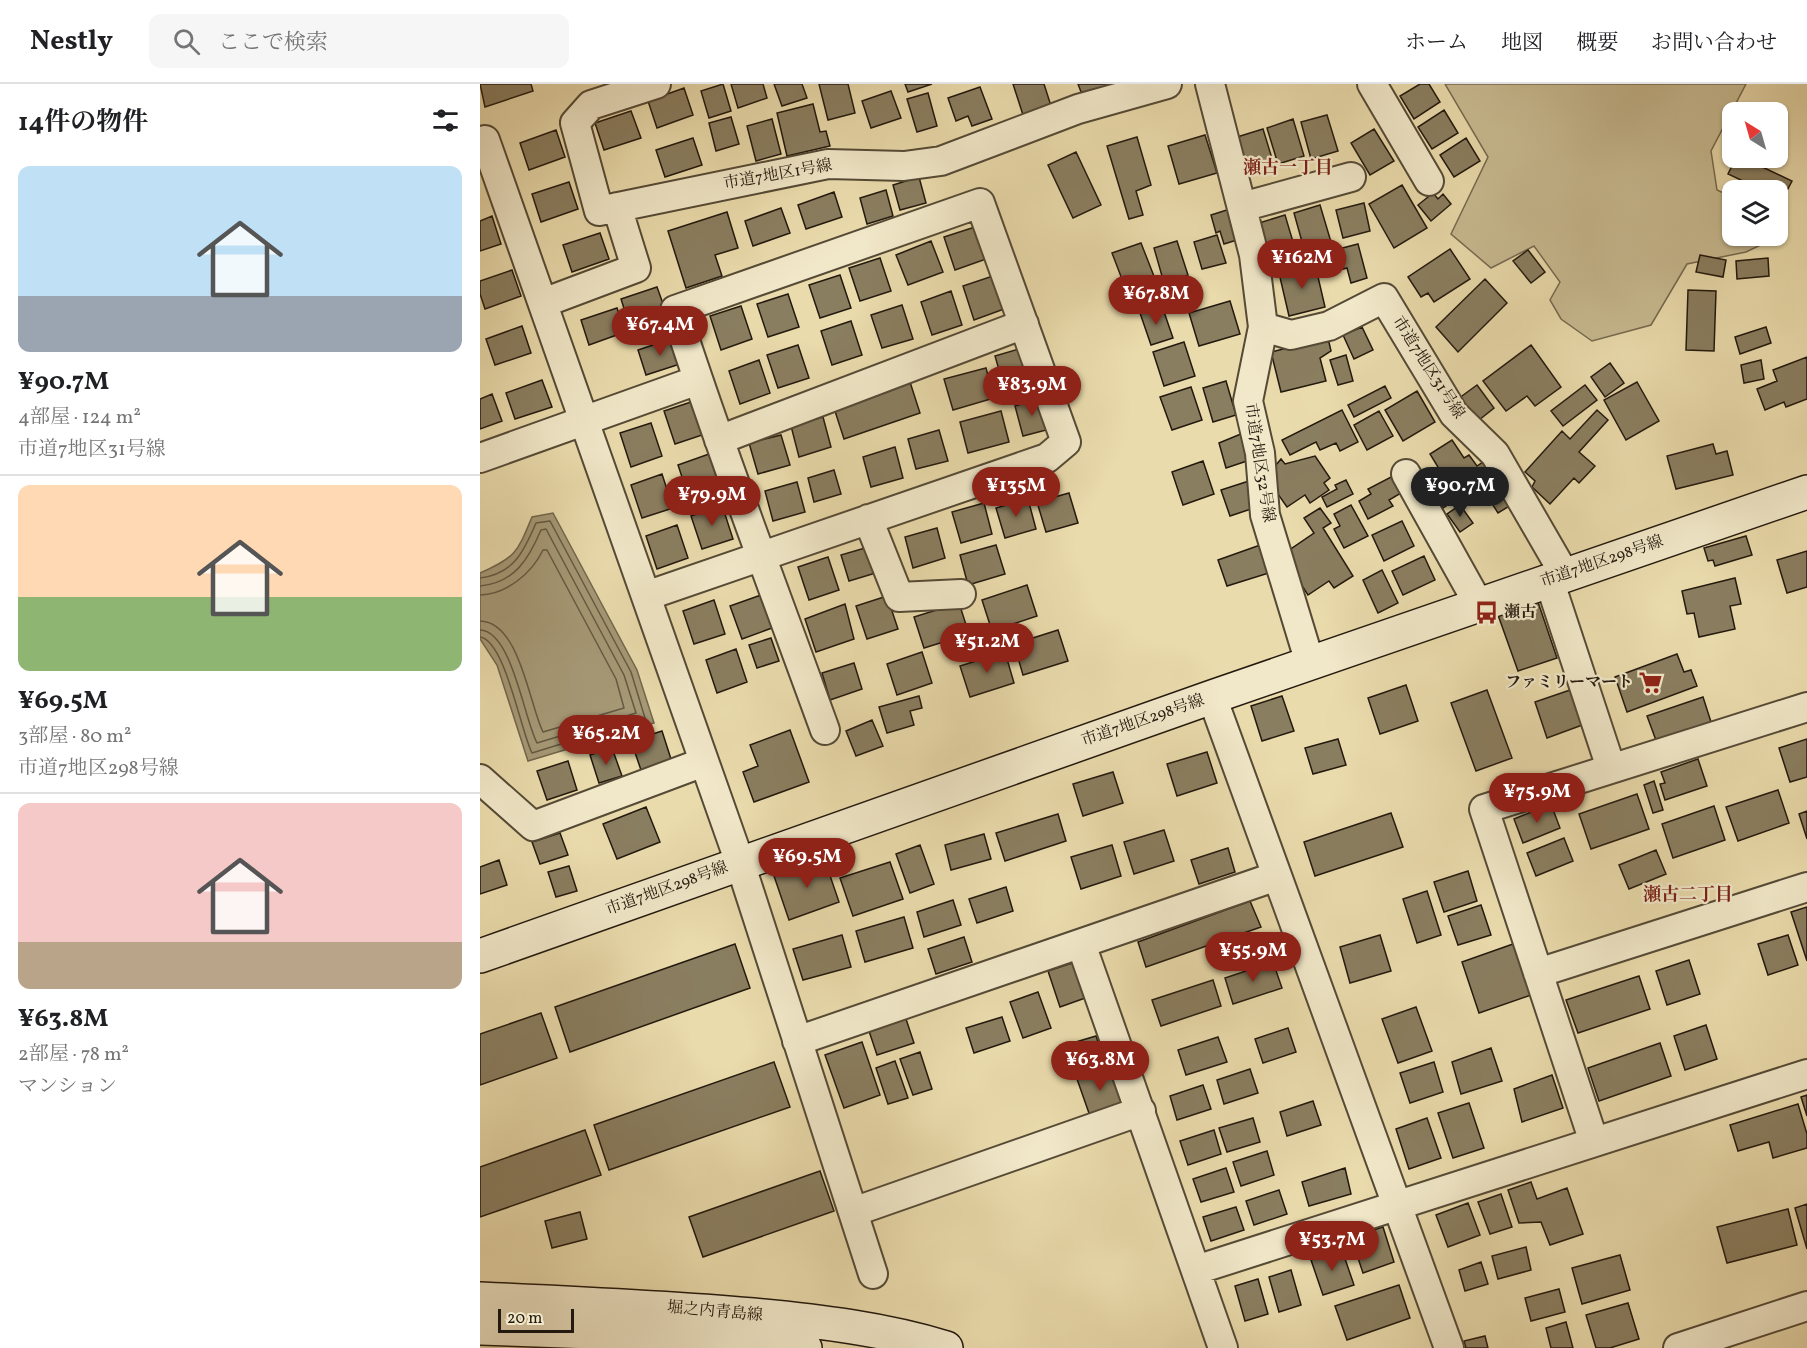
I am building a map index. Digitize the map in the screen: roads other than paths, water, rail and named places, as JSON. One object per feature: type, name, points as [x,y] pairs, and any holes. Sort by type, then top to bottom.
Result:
[{"type":"street","points":[[543,303],[636,268],[617,207],[599,211],[575,123],[591,105],[656,84]]},
{"type":"street","name":"市道7地区1号線","points":[[617,207],[828,164],[904,165],[941,161],[1078,109],[1167,84]]},
{"type":"street","name":"市道7地区32号線","points":[[1210,84],[1254,255],[1263,327],[1248,401],[1260,453],[1265,515],[1310,663]]},
{"type":"street","points":[[1372,84],[1430,181]]},
{"type":"street","points":[[480,143],[485,140],[740,863],[873,1274]]},
{"type":"street","points":[[1242,207],[1352,177]]},
{"type":"street","points":[[646,596],[761,555],[1047,458],[1066,442],[980,203],[675,310],[719,440],[761,555],[825,730]]},
{"type":"street","name":"市道7地区31号線","points":[[1263,327],[1291,335],[1329,326],[1384,298],[1454,414],[1495,454],[1557,578]]},
{"type":"street","points":[[719,440],[1024,324]]},
{"type":"street","points":[[480,458],[698,380]]},
{"type":"street","points":[[1406,474],[1479,604]]},
{"type":"street","name":"市道7地区298号線","points":[[480,956],[1212,697],[1807,492]]},
{"type":"street","points":[[868,519],[899,597],[961,594]]},
{"type":"street","points":[[1557,578],[1611,768]]},
{"type":"street","points":[[1212,697],[1449,1348]]},
{"type":"street","points":[[1594,1142],[1484,809],[1807,707]]},
{"type":"street","points":[[480,779],[533,826],[704,762]]},
{"type":"street","points":[[797,1041],[1277,876]]},
{"type":"street","points":[[1538,973],[1807,887]]},
{"type":"street","points":[[1081,944],[1223,1348]]},
{"type":"street","points":[[1196,1270],[1807,1074]]},
{"type":"street","points":[[853,1212],[1141,1111]]},
{"type":"street","name":"堀之内青島線","points":[[480,1299],[675,1308],[825,1322],[921,1340],[946,1348]]},
{"type":"street","points":[[1678,1348],[1715,1342],[1807,1306]]},
{"type":"street","name":"堀之内青島線","points":[[480,1328],[677,1335],[805,1348]]},
{"type":"water","points":[[553,513],[637,670],[654,723],[528,761],[497,665],[480,639],[480,573],[501,563],[514,552],[523,539],[532,517]]},
{"type":"place","name":"瀬古","points":[[1486,613]]},
{"type":"place","name":"ファミリーマート","points":[[1651,683]]},
{"type":"district","name":"瀬古一丁目","points":[[1288,168]]},
{"type":"district","name":"瀬古二丁目","points":[[1688,895]]}]
